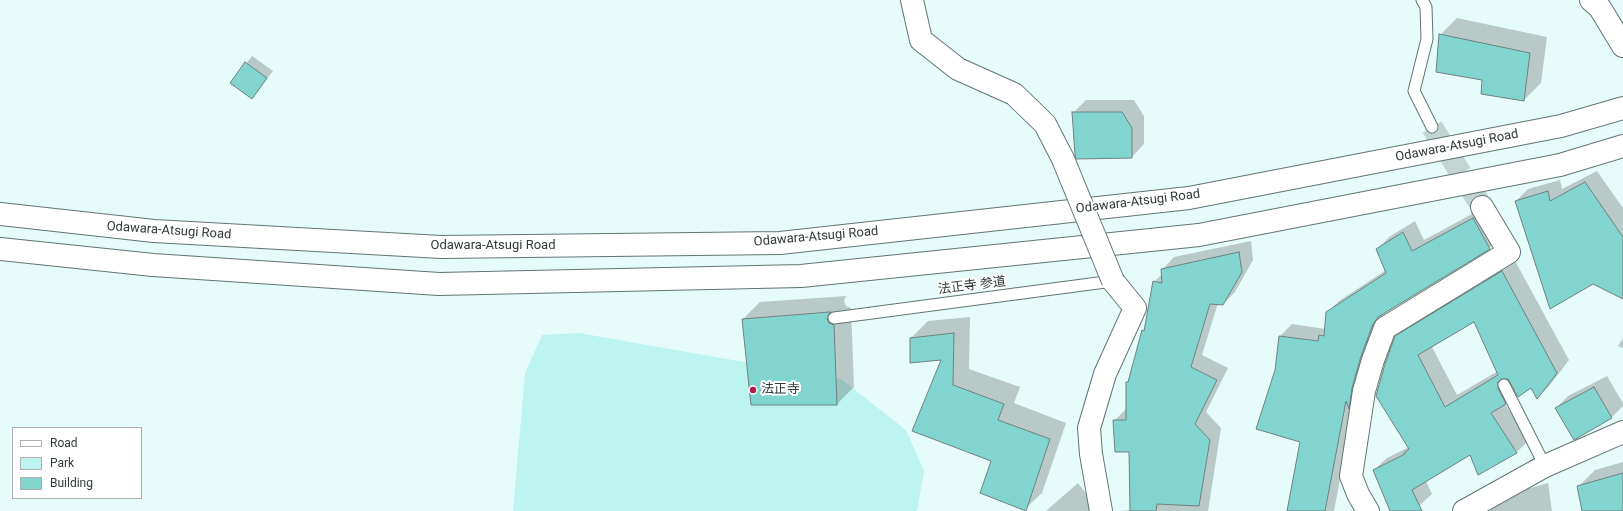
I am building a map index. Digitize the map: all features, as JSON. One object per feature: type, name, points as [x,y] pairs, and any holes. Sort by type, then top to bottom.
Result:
[{"type":"main road","points":[[912,0],[921,40],[958,69],[1014,94],[1045,124],[1062,159],[1113,281],[1135,308],[1105,374],[1089,428],[1091,454],[1101,511]]},
{"type":"main road","points":[[1590,0],[1600,8],[1623,45]]},
{"type":"main road","name":"Odawara-Atsugi Road","points":[[0,214],[154,231],[441,247],[780,243],[1189,198],[1561,126],[1623,108]]},
{"type":"main road","points":[[0,249],[153,265],[439,284],[801,276],[1199,235],[1560,165],[1623,146]]},
{"type":"main road","points":[[1368,511],[1358,494],[1351,476],[1364,392],[1382,334],[1385,328],[1509,252],[1482,207]]},
{"type":"main road","points":[[1464,511],[1545,466],[1623,432]]},
{"type":"lane","points":[[1422,0],[1426,7],[1427,39],[1414,91],[1432,127]]},
{"type":"lane","name":"法正寺 参道","points":[[834,318],[1113,281]]},
{"type":"lane","points":[[1504,385],[1545,466]]},
{"type":"green space","points":[[579,333],[841,379],[906,430],[924,471],[917,511],[513,511],[525,373],[542,335]]},
{"type":"building","points":[[1439,34],[1530,53],[1524,101],[1481,94],[1482,80],[1436,72]]},
{"type":"building","points":[[245,62],[267,78],[252,99],[230,83]]},
{"type":"building","points":[[1072,112],[1122,112],[1132,128],[1132,158],[1076,159]]},
{"type":"building","points":[[1585,182],[1623,237],[1623,299],[1593,284],[1550,309],[1515,201],[1548,191],[1550,201]]},
{"type":"building","points":[[1473,218],[1490,249],[1378,317],[1373,324],[1361,356],[1352,388],[1349,409],[1346,401],[1325,511],[1287,511],[1300,442],[1256,429],[1275,370],[1279,336],[1318,341],[1319,335],[1324,336],[1326,312],[1386,273],[1376,249],[1403,232],[1412,251]]},
{"type":"building","points":[[1239,252],[1242,272],[1223,305],[1210,304],[1191,367],[1217,380],[1195,424],[1210,440],[1199,506],[1157,504],[1156,511],[1130,511],[1129,452],[1115,452],[1113,420],[1126,420],[1126,382],[1128,382],[1142,330],[1144,331],[1153,281],[1162,283],[1161,269]]},
{"type":"building","points":[[1502,271],[1557,373],[1537,399],[1531,388],[1518,397],[1508,379],[1501,379],[1498,382],[1498,388],[1506,404],[1491,413],[1517,453],[1478,475],[1470,455],[1412,490],[1422,511],[1390,511],[1373,470],[1405,454],[1405,452],[1409,449],[1376,396],[1395,336]],"holes":[[[1474,322],[1498,375],[1445,407],[1418,355]]]},
{"type":"building","name":"法正寺","points":[[830,312],[827,319],[829,323],[834,325],[837,405],[751,405],[742,319]]},
{"type":"building","points":[[954,333],[953,385],[1004,404],[998,420],[1050,439],[1026,511],[980,493],[991,461],[912,431],[941,360],[910,363],[910,338]]},
{"type":"building","points":[[1594,387],[1612,418],[1574,440],[1555,408]]},
{"type":"building","points":[[1623,473],[1623,511],[1582,511],[1577,486]]},
{"type":"tunnel","points":[[1432,127],[1482,207]]},
{"type":"place","name":"法正寺","points":[[753,390]]}]
